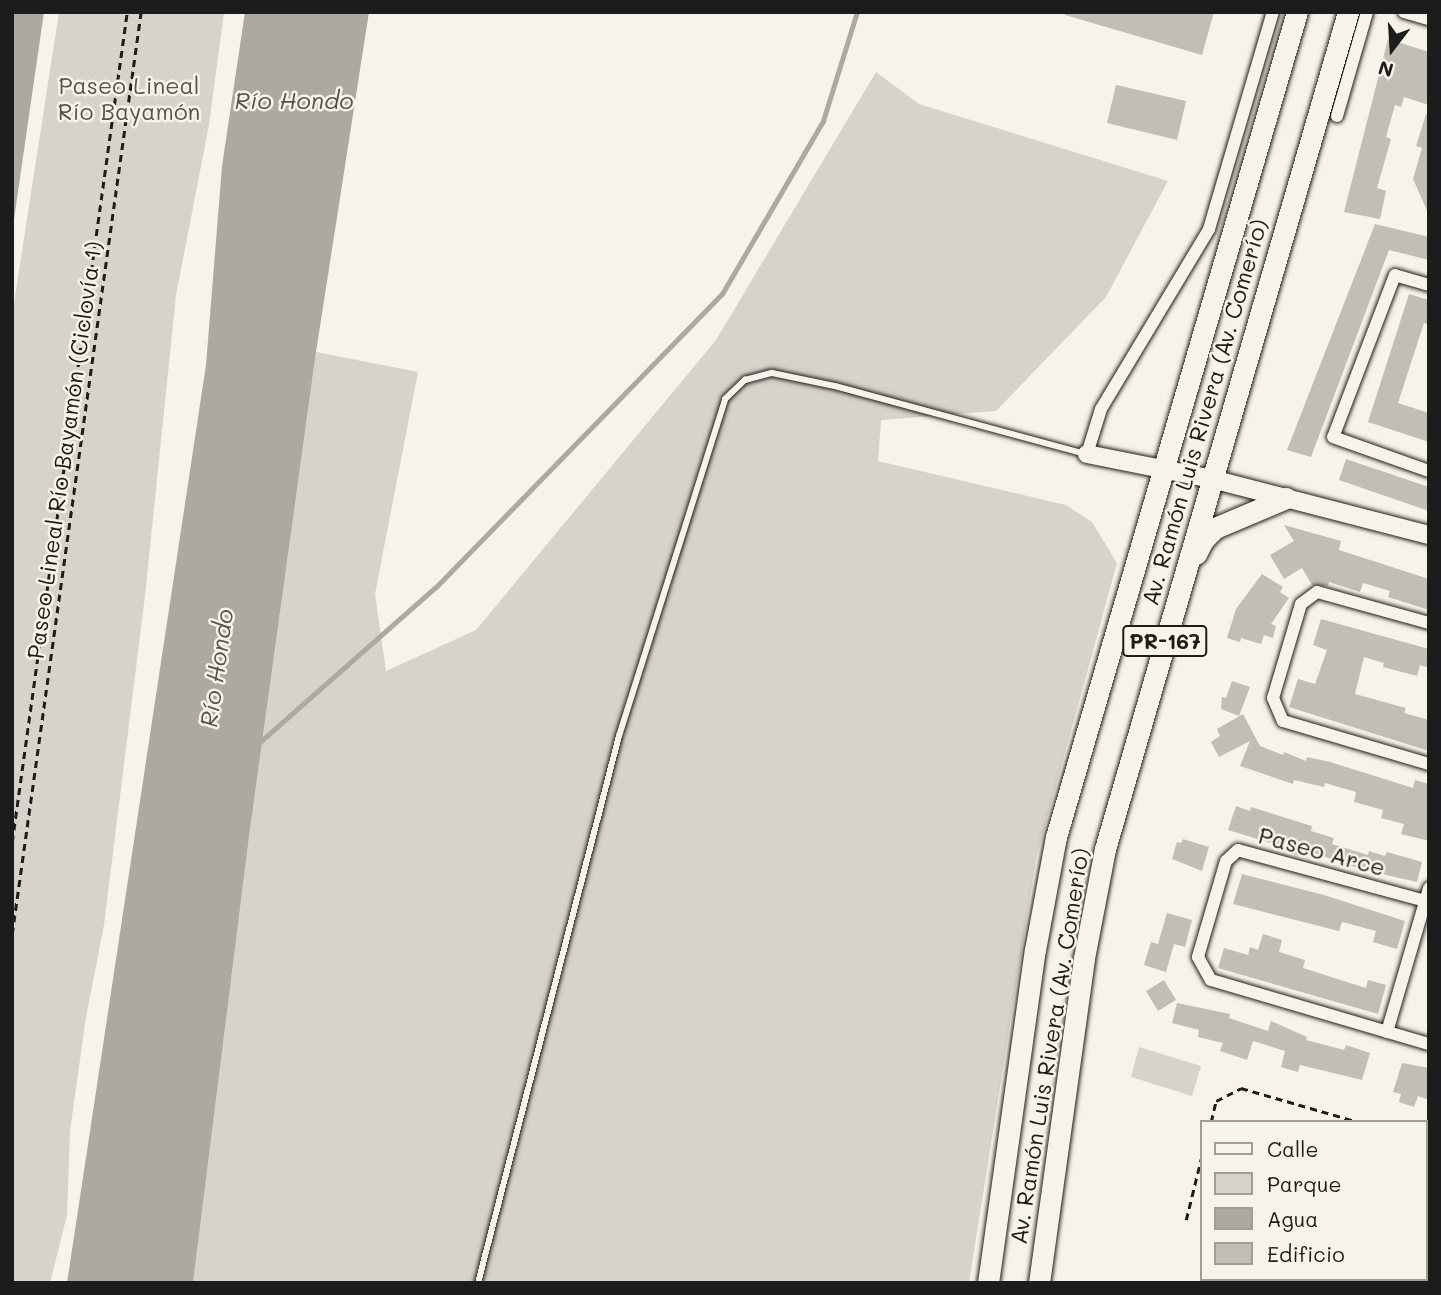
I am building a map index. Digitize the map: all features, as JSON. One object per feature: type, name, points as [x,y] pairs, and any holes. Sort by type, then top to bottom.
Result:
[{"type":"main road","name":"Av. Ramón Luis Rivera (Av. Comerío)","points":[[988,1283],[1035,950],[1056,837],[1297,12]]},
{"type":"main road","name":"Av. Ramón Luis Rivera (Av. Comerío)","points":[[1039,1283],[1084,958],[1105,849],[1348,12]]},
{"type":"main road","points":[[1182,581],[1203,540],[1215,528],[1228,520],[1286,498]]},
{"type":"street","points":[[1273,12],[1209,229],[1101,409],[1087,454],[1212,479],[1429,535]]},
{"type":"street","points":[[1337,116],[1367,12]]},
{"type":"street","points":[[1404,12],[1429,19]]},
{"type":"street","points":[[1429,285],[1395,275],[1334,437],[1429,471]]},
{"type":"street","points":[[1429,623],[1317,592],[1301,604],[1273,698],[1283,721],[1429,764]]},
{"type":"street","name":"Paseo Arce","points":[[1387,1032],[1210,980],[1198,957],[1226,861],[1238,850],[1427,897]]},
{"type":"street","points":[[1427,897],[1387,1032],[1429,1044]]},
{"type":"lane","points":[[478,1283],[619,736],[725,398],[745,380],[772,373],[835,386],[1087,454]]},
{"type":"path","points":[[12,842],[127,12]]},
{"type":"path","name":"Paseo Lineal Río Bayamón (Ciclovía 1)","points":[[12,934],[141,12]]},
{"type":"path","points":[[1211,1120],[1216,1101],[1241,1088],[1352,1120]]},
{"type":"path","points":[[1186,1220],[1200,1163]]},
{"type":"green space","name":"Paseo Lineal Río Bayamón","points":[[59,12],[224,12],[209,125],[176,295],[145,596],[104,925],[86,1017],[70,1131],[67,1215],[50,1283],[12,1283],[12,316]]},
{"type":"green space","points":[[876,72],[919,104],[1168,181],[1106,297],[996,411],[881,420],[878,461],[1066,505],[1092,522],[1117,563],[1036,859],[969,1283],[193,1283],[249,837],[316,352],[418,372],[375,594],[386,671],[476,630],[716,340]]},
{"type":"green space","points":[[1139,1047],[1201,1066],[1192,1096],[1131,1077]]},
{"type":"water","points":[[12,12],[44,12],[12,233]]},
{"type":"water","name":"Río Hondo","points":[[245,12],[369,12],[316,352],[249,837],[193,1283],[67,1283],[206,365],[222,166]]},
{"type":"building","points":[[1065,12],[1214,12],[1202,55],[1065,15]]},
{"type":"building","points":[[1388,39],[1429,52],[1429,105],[1404,97],[1401,107],[1395,105],[1386,137],[1391,139],[1377,188],[1386,191],[1380,219],[1344,212]]},
{"type":"building","points":[[1116,85],[1186,101],[1177,140],[1107,123]]},
{"type":"building","points":[[1426,114],[1429,115],[1429,215],[1413,179],[1422,148],[1416,146]]},
{"type":"building","points":[[1375,224],[1429,237],[1429,260],[1389,250],[1311,457],[1287,450]]},
{"type":"building","points":[[1409,294],[1429,300],[1429,325],[1424,323],[1398,403],[1429,413],[1429,442],[1368,422]]},
{"type":"building","points":[[1346,459],[1429,487],[1429,511],[1339,480]]},
{"type":"building","points":[[1284,525],[1341,541],[1339,550],[1429,579],[1429,610],[1388,597],[1390,591],[1363,583],[1360,592],[1329,582],[1328,586],[1312,585],[1302,568],[1284,579],[1270,555],[1294,541]]},
{"type":"building","points":[[1262,574],[1283,587],[1280,592],[1289,598],[1271,624],[1276,626],[1273,638],[1264,635],[1261,644],[1241,638],[1240,642],[1227,638],[1236,609]]},
{"type":"building","points":[[1321,619],[1429,649],[1429,668],[1420,665],[1417,676],[1383,667],[1384,663],[1364,657],[1355,694],[1406,708],[1404,713],[1429,720],[1429,751],[1289,707],[1298,679],[1315,684],[1327,650],[1313,645]]},
{"type":"building","points":[[1232,681],[1250,687],[1239,716],[1221,709],[1222,697],[1226,698]]},
{"type":"building","points":[[1243,714],[1260,746],[1283,755],[1284,752],[1306,761],[1307,757],[1330,762],[1413,788],[1415,780],[1429,784],[1429,841],[1401,834],[1404,824],[1381,818],[1383,810],[1354,802],[1356,792],[1325,783],[1324,787],[1294,780],[1293,784],[1240,766],[1250,741],[1219,757],[1211,742],[1220,736],[1217,729]]},
{"type":"building","points":[[1236,806],[1250,811],[1251,807],[1312,826],[1311,831],[1334,838],[1332,844],[1368,855],[1369,851],[1385,856],[1387,852],[1422,862],[1417,882],[1360,869],[1305,850],[1303,857],[1278,849],[1280,846],[1228,830]]},
{"type":"building","points":[[1183,839],[1209,847],[1202,871],[1172,859],[1177,842],[1181,843]]},
{"type":"building","points":[[1242,874],[1324,895],[1405,921],[1397,949],[1373,942],[1376,931],[1342,922],[1339,931],[1233,904]]},
{"type":"building","points":[[1167,913],[1192,920],[1185,947],[1174,944],[1166,972],[1144,965],[1151,942],[1158,944]]},
{"type":"building","points":[[1263,934],[1282,940],[1279,952],[1305,960],[1303,968],[1366,988],[1368,980],[1386,985],[1378,1014],[1218,968],[1224,948],[1248,955],[1250,947],[1258,950]]},
{"type":"building","points":[[1164,980],[1176,1000],[1158,1011],[1146,991]]},
{"type":"building","points":[[1177,1003],[1230,1014],[1229,1018],[1268,1031],[1271,1021],[1307,1037],[1306,1040],[1344,1050],[1346,1045],[1370,1053],[1362,1080],[1300,1065],[1298,1072],[1281,1067],[1285,1051],[1253,1041],[1247,1060],[1220,1051],[1223,1043],[1198,1037],[1199,1030],[1172,1023]]},
{"type":"building","points":[[1402,1063],[1429,1068],[1429,1100],[1418,1096],[1414,1107],[1399,1102],[1401,1094],[1393,1092]]},
{"type":"waterway","points":[[260,742],[436,587],[722,294],[823,121],[857,12]]}]
